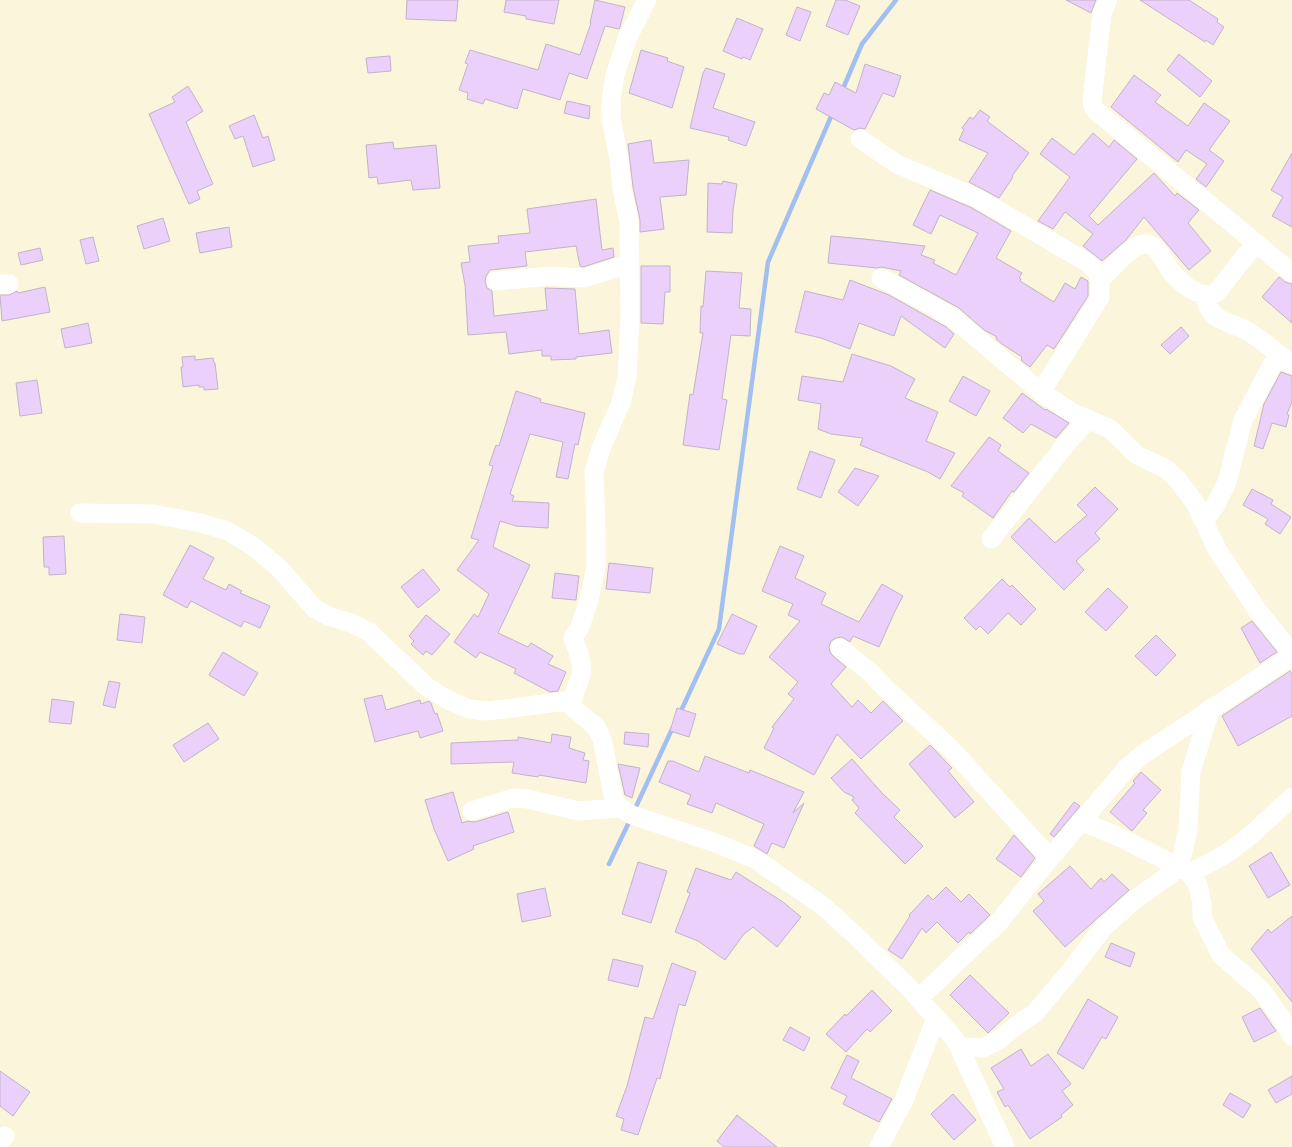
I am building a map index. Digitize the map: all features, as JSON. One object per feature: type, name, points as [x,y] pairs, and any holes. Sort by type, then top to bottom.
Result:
[{"type":"street","points":[[80,513],[153,514],[201,523],[228,531],[254,546],[279,568],[315,609],[369,632],[427,688],[469,709],[486,711],[573,699],[581,673],[580,658],[573,638],[580,627],[589,600],[596,567],[594,472],[601,448],[621,403],[627,377],[630,318],[630,222],[622,189],[610,101],[615,74],[628,39],[647,0]]},
{"type":"street","points":[[1108,0],[1102,13],[1092,102],[1094,109],[1292,273]]},
{"type":"street","points":[[860,140],[897,164],[977,198],[1088,263],[1097,271],[1100,282],[1100,296],[1041,392]]},
{"type":"street","points":[[1100,282],[1118,262],[1136,247],[1145,243],[1152,246],[1170,271],[1182,282],[1206,296],[1216,293],[1257,244]]},
{"type":"street","points":[[496,280],[550,276],[584,278],[629,264]]},
{"type":"street","points":[[879,1147],[904,1100],[924,1004],[999,922],[1050,858],[1126,769],[1142,755],[1292,654],[1258,611],[1218,551],[1195,503],[1178,480],[1166,469],[1137,454],[1110,429],[1071,412],[1041,392],[952,318],[881,278]]},
{"type":"street","points":[[1206,296],[1205,301],[1215,316],[1247,330],[1288,362]]},
{"type":"street","points":[[1204,521],[1215,506],[1226,482],[1243,420],[1255,395],[1273,363],[1288,362]]},
{"type":"street","points":[[991,539],[1088,419]]},
{"type":"street","points":[[840,648],[872,673],[882,685],[952,750],[1050,858]]},
{"type":"street","points":[[565,701],[596,727],[602,739],[614,800],[620,808],[632,815],[713,842],[754,859],[823,906],[924,1004],[960,1047],[969,1071],[998,1128],[1005,1147]]},
{"type":"street","points":[[1184,870],[1191,771],[1211,708]]},
{"type":"street","points":[[960,1047],[983,1048],[998,1041],[1034,1014],[1077,963],[1102,929],[1133,901],[1184,870],[1230,852],[1251,836],[1292,797]]},
{"type":"street","points":[[472,812],[513,798],[528,799],[578,811],[620,808]]},
{"type":"street","points":[[1081,821],[1121,838],[1184,870],[1198,885],[1202,904],[1202,917],[1221,955],[1261,990],[1292,1036]]},
{"type":"street","points":[[969,1071],[983,1048]]},
{"type":"building","points":[[407,0],[458,0],[456,21],[406,19]]},
{"type":"building","points":[[506,0],[559,0],[554,24],[526,19],[526,16],[504,12]]},
{"type":"building","points":[[595,0],[625,7],[620,27],[619,29],[605,26],[587,79],[569,73],[560,100],[523,89],[517,109],[485,99],[483,104],[467,99],[468,93],[459,90],[468,64],[465,63],[470,50],[538,70],[546,44],[580,55],[591,23]]},
{"type":"building","points":[[836,0],[845,0],[860,6],[848,35],[826,26]]},
{"type":"building","points":[[1066,0],[1096,0],[1091,13]]},
{"type":"building","points":[[1140,0],[1189,0],[1218,19],[1217,22],[1224,27],[1213,45],[1206,40],[1205,42]]},
{"type":"building","points":[[797,7],[811,12],[800,41],[786,35]]},
{"type":"building","points":[[737,18],[763,29],[750,60],[743,57],[742,59],[723,51]]},
{"type":"building","points":[[641,50],[668,58],[667,61],[684,67],[672,108],[629,93]]},
{"type":"building","points":[[1179,54],[1212,81],[1200,97],[1167,70]]},
{"type":"building","points":[[390,56],[391,71],[368,73],[366,58]]},
{"type":"building","points":[[865,64],[901,76],[894,97],[883,93],[865,129],[854,130],[816,109],[824,93],[829,95],[835,82],[856,93]]},
{"type":"building","points":[[706,68],[725,74],[713,108],[755,122],[746,146],[728,140],[729,137],[690,128],[703,73]]},
{"type":"building","points":[[1134,75],[1161,95],[1155,102],[1188,126],[1204,103],[1230,121],[1209,150],[1224,161],[1206,187],[1196,179],[1207,164],[1186,150],[1178,162],[1111,107]]},
{"type":"building","points":[[188,86],[203,111],[186,122],[213,184],[197,191],[200,199],[189,204],[149,114],[175,102],[172,97]]},
{"type":"building","points":[[567,101],[590,106],[589,119],[564,113]]},
{"type":"building","points":[[980,110],[990,117],[987,121],[1029,153],[999,198],[969,182],[988,153],[959,140],[964,129],[962,128],[970,117],[973,119]]},
{"type":"building","points":[[254,115],[263,138],[268,136],[275,160],[253,167],[243,136],[235,139],[229,126]]},
{"type":"building","points":[[1093,133],[1109,147],[1114,140],[1137,159],[1089,216],[1098,225],[1154,173],[1175,196],[1177,193],[1199,210],[1188,223],[1211,251],[1189,270],[1144,217],[1126,240],[1102,261],[1083,246],[1093,234],[1065,212],[1053,229],[1038,221],[1070,177],[1040,154],[1052,138],[1074,155]]},
{"type":"building","points":[[651,140],[654,163],[689,160],[686,195],[660,197],[664,229],[640,232],[640,220],[633,187],[628,144]]},
{"type":"building","points":[[393,142],[394,149],[436,145],[440,188],[413,190],[411,180],[378,184],[377,177],[369,178],[366,145]]},
{"type":"building","points":[[1292,153],[1292,227],[1272,216],[1283,197],[1271,190]]},
{"type":"building","points":[[723,181],[737,184],[732,233],[707,232],[708,183],[722,184]]},
{"type":"building","points":[[930,190],[972,208],[1011,231],[996,258],[1022,273],[1019,278],[1021,279],[1020,281],[1054,302],[1065,283],[1075,289],[1081,277],[1088,281],[1088,296],[1054,349],[1047,345],[1030,367],[1021,360],[1022,357],[1002,344],[996,339],[997,337],[984,330],[959,308],[899,275],[901,271],[881,267],[828,263],[831,236],[864,239],[925,246],[921,255],[935,260],[933,263],[956,275],[978,233],[940,215],[931,234],[913,225]]},
{"type":"building","points":[[596,199],[602,250],[613,248],[614,257],[583,267],[580,266],[576,246],[525,252],[527,266],[490,270],[485,282],[487,288],[492,291],[494,316],[547,310],[545,288],[575,289],[579,334],[609,330],[612,353],[576,357],[576,359],[551,360],[551,356],[542,356],[542,350],[509,354],[506,332],[468,335],[465,285],[461,263],[470,262],[468,246],[499,243],[498,236],[530,233],[527,209]]},
{"type":"building","points":[[163,218],[170,241],[144,249],[137,226]]},
{"type":"building","points":[[229,227],[232,247],[200,253],[196,233]]},
{"type":"building","points":[[93,237],[99,261],[86,264],[80,240]]},
{"type":"building","points":[[40,248],[43,260],[21,265],[18,253]]},
{"type":"building","points":[[641,266],[670,266],[670,292],[665,292],[663,324],[641,323]]},
{"type":"building","points":[[706,271],[742,273],[739,308],[751,309],[750,336],[731,335],[722,399],[727,400],[719,450],[683,445],[690,394],[693,395],[703,333],[700,333],[701,306],[703,307]]},
{"type":"building","points":[[1279,277],[1285,282],[1292,284],[1292,323],[1262,297]]},
{"type":"building","points":[[850,280],[889,295],[946,327],[954,334],[945,348],[901,316],[894,336],[859,323],[850,349],[821,338],[795,332],[805,291],[843,300]]},
{"type":"building","points":[[45,287],[50,312],[2,321],[0,295],[9,295],[17,291],[18,293]]},
{"type":"building","points":[[88,323],[92,343],[65,348],[61,329]]},
{"type":"building","points":[[1181,327],[1189,336],[1170,354],[1161,345]]},
{"type":"building","points":[[852,354],[891,366],[915,379],[905,398],[938,412],[926,441],[955,453],[940,479],[928,472],[860,445],[863,438],[831,434],[818,429],[821,404],[798,400],[802,376],[843,382]]},
{"type":"building","points":[[195,356],[195,360],[213,358],[218,389],[204,390],[204,387],[199,387],[199,385],[183,387],[182,357]]},
{"type":"building","points":[[1281,372],[1292,376],[1292,402],[1287,414],[1289,415],[1286,427],[1272,423],[1263,449],[1254,446],[1264,404]]},
{"type":"building","points":[[963,376],[990,391],[976,416],[949,401]]},
{"type":"building","points":[[37,380],[42,413],[20,416],[16,383]]},
{"type":"building","points":[[516,391],[541,399],[540,402],[585,413],[578,445],[575,444],[568,479],[556,477],[563,442],[530,434],[510,494],[514,496],[512,501],[549,503],[548,528],[516,526],[500,521],[493,547],[530,565],[498,633],[528,647],[531,643],[553,656],[548,664],[566,672],[558,691],[550,692],[514,673],[516,669],[480,652],[476,658],[454,642],[474,614],[478,617],[489,594],[457,570],[479,540],[471,538],[493,466],[489,465],[496,445],[499,446]]},
{"type":"building","points":[[1022,393],[1045,410],[1069,423],[1056,438],[1031,424],[1023,433],[1003,418]]},
{"type":"building","points":[[989,437],[1001,445],[998,451],[1029,473],[1014,492],[1012,491],[993,518],[962,496],[964,493],[951,486]]},
{"type":"building","points":[[810,451],[835,460],[821,498],[797,489]]},
{"type":"building","points":[[855,468],[879,476],[858,506],[838,492]]},
{"type":"building","points":[[1095,487],[1118,509],[1095,533],[1100,539],[1076,561],[1084,570],[1064,590],[1011,537],[1029,518],[1055,543],[1087,515],[1077,505]]},
{"type":"building","points":[[1252,489],[1273,500],[1271,504],[1291,517],[1280,534],[1265,524],[1268,519],[1243,505]]},
{"type":"building","points":[[64,536],[66,574],[49,575],[49,567],[44,567],[43,537]]},
{"type":"building","points":[[190,545],[214,558],[203,579],[226,590],[229,584],[242,591],[240,593],[270,606],[260,628],[244,621],[241,627],[191,601],[187,608],[163,595]]},
{"type":"building","points":[[780,546],[804,556],[795,578],[826,593],[821,604],[859,622],[882,584],[903,596],[879,647],[853,636],[850,642],[842,637],[836,638],[831,641],[829,647],[833,656],[846,667],[831,684],[852,707],[858,700],[871,713],[883,701],[903,721],[861,759],[837,734],[814,775],[764,748],[774,728],[772,727],[794,699],[788,694],[798,682],[769,657],[800,621],[788,615],[793,604],[762,591]]},
{"type":"building","points":[[609,563],[653,568],[650,593],[606,589]]},
{"type":"building","points":[[423,569],[440,590],[418,608],[401,587]]},
{"type":"building","points":[[555,573],[579,576],[576,600],[552,598]]},
{"type":"building","points":[[1002,579],[1010,587],[1012,585],[1036,609],[1021,625],[1008,613],[988,634],[980,626],[976,630],[964,618]]},
{"type":"building","points":[[1108,588],[1128,607],[1106,631],[1085,612]]},
{"type":"building","points":[[120,614],[145,617],[142,643],[117,640]]},
{"type":"building","points":[[732,614],[757,626],[744,654],[739,654],[717,644]]},
{"type":"building","points":[[426,615],[450,634],[432,655],[426,651],[423,655],[411,644],[414,641],[409,636]]},
{"type":"building","points":[[1252,621],[1277,652],[1260,663],[1241,628]]},
{"type":"building","points":[[1156,635],[1176,655],[1156,676],[1135,656]]},
{"type":"building","points":[[223,652],[258,673],[244,696],[209,675]]},
{"type":"building","points":[[1290,671],[1292,674],[1292,716],[1238,746],[1222,716]]},
{"type":"building","points":[[109,681],[120,683],[115,708],[103,705]]},
{"type":"building","points":[[382,695],[386,710],[420,700],[421,704],[429,701],[435,714],[437,713],[443,731],[420,738],[418,731],[375,742],[364,699]]},
{"type":"building","points":[[52,699],[74,702],[71,724],[49,722]]},
{"type":"building","points":[[677,708],[696,714],[689,737],[670,731]]},
{"type":"building","points":[[208,723],[219,739],[184,762],[173,745]]},
{"type":"building","points":[[625,732],[649,734],[648,747],[624,744]]},
{"type":"building","points":[[552,734],[571,737],[569,748],[585,753],[583,760],[589,761],[586,783],[539,775],[538,777],[512,773],[514,762],[451,764],[451,743],[518,740],[518,737],[551,743]]},
{"type":"building","points":[[930,745],[952,768],[948,771],[974,802],[955,818],[909,764]]},
{"type":"building","points":[[705,756],[749,773],[750,770],[804,792],[793,813],[804,803],[784,848],[772,843],[767,854],[754,846],[764,824],[716,803],[712,813],[687,804],[691,795],[659,782],[668,761],[673,761],[699,772]]},
{"type":"building","points":[[852,759],[900,810],[894,817],[923,846],[905,864],[855,813],[859,808],[852,800],[854,797],[844,792],[831,778]]},
{"type":"building","points":[[618,764],[640,768],[632,798],[625,795]]},
{"type":"building","points":[[1141,772],[1161,790],[1143,810],[1147,813],[1132,831],[1110,812],[1135,783],[1133,781]]},
{"type":"building","points":[[453,792],[462,823],[468,821],[475,822],[508,812],[514,832],[473,846],[474,849],[448,861],[434,829],[425,800]]},
{"type":"building","points":[[1074,802],[1080,806],[1054,837],[1050,834]]},
{"type":"building","points":[[1014,835],[1035,858],[1021,877],[996,859]]},
{"type":"building","points":[[1271,852],[1290,885],[1268,898],[1249,866]]},
{"type":"building","points":[[638,862],[667,871],[651,923],[622,914]]},
{"type":"building","points":[[1070,866],[1091,889],[1101,878],[1104,882],[1112,874],[1129,890],[1065,947],[1033,911],[1044,901],[1038,894]]},
{"type":"building","points":[[696,868],[731,880],[736,872],[783,902],[801,917],[777,947],[753,927],[744,934],[725,960],[698,941],[675,932],[690,893],[687,892]]},
{"type":"building","points":[[946,887],[961,902],[969,894],[990,915],[958,943],[937,922],[926,933],[922,928],[902,959],[888,950],[909,915],[928,895],[933,900]]},
{"type":"building","points":[[545,888],[551,916],[522,922],[517,894]]},
{"type":"building","points":[[1292,916],[1292,1002],[1251,949],[1268,929],[1271,933]]},
{"type":"building","points":[[1111,943],[1135,953],[1130,967],[1105,957]]},
{"type":"building","points":[[613,959],[643,966],[638,987],[608,980]]},
{"type":"building","points":[[672,963],[696,972],[685,1006],[679,1004],[660,1079],[657,1078],[638,1135],[621,1130],[624,1119],[616,1116],[627,1086],[645,1017],[653,1019]]},
{"type":"building","points":[[970,975],[1009,1013],[988,1033],[950,995]]},
{"type":"building","points":[[872,990],[892,1011],[870,1032],[867,1029],[846,1052],[826,1034]]},
{"type":"building","points":[[1088,999],[1118,1017],[1106,1039],[1102,1037],[1083,1069],[1057,1053]]},
{"type":"building","points":[[1260,1008],[1276,1031],[1254,1042],[1242,1017]]},
{"type":"building","points":[[790,1027],[810,1038],[804,1051],[783,1040]]},
{"type":"building","points":[[1021,1049],[1031,1066],[1048,1054],[1071,1084],[1062,1091],[1073,1105],[1061,1115],[1062,1117],[1030,1139],[1008,1105],[1005,1107],[997,1092],[1004,1089],[991,1068]]},
{"type":"building","points":[[847,1055],[859,1061],[851,1078],[892,1099],[879,1122],[843,1104],[847,1096],[831,1088]]},
{"type":"building","points":[[0,1071],[30,1092],[13,1116],[0,1106]]},
{"type":"building","points":[[1292,1076],[1292,1094],[1276,1103],[1268,1090]]},
{"type":"building","points":[[1230,1093],[1251,1105],[1243,1118],[1223,1105]]},
{"type":"building","points":[[953,1094],[976,1120],[954,1140],[931,1114]]},
{"type":"building","points":[[737,1115],[777,1147],[724,1147],[717,1141]]},
{"type":"waterway","points":[[842,91],[862,44],[896,0]]},
{"type":"waterway","points":[[680,713],[719,629],[768,262],[833,112]]},
{"type":"waterway","points":[[634,811],[673,727]]},
{"type":"waterway","points":[[609,864],[630,820]]}]
